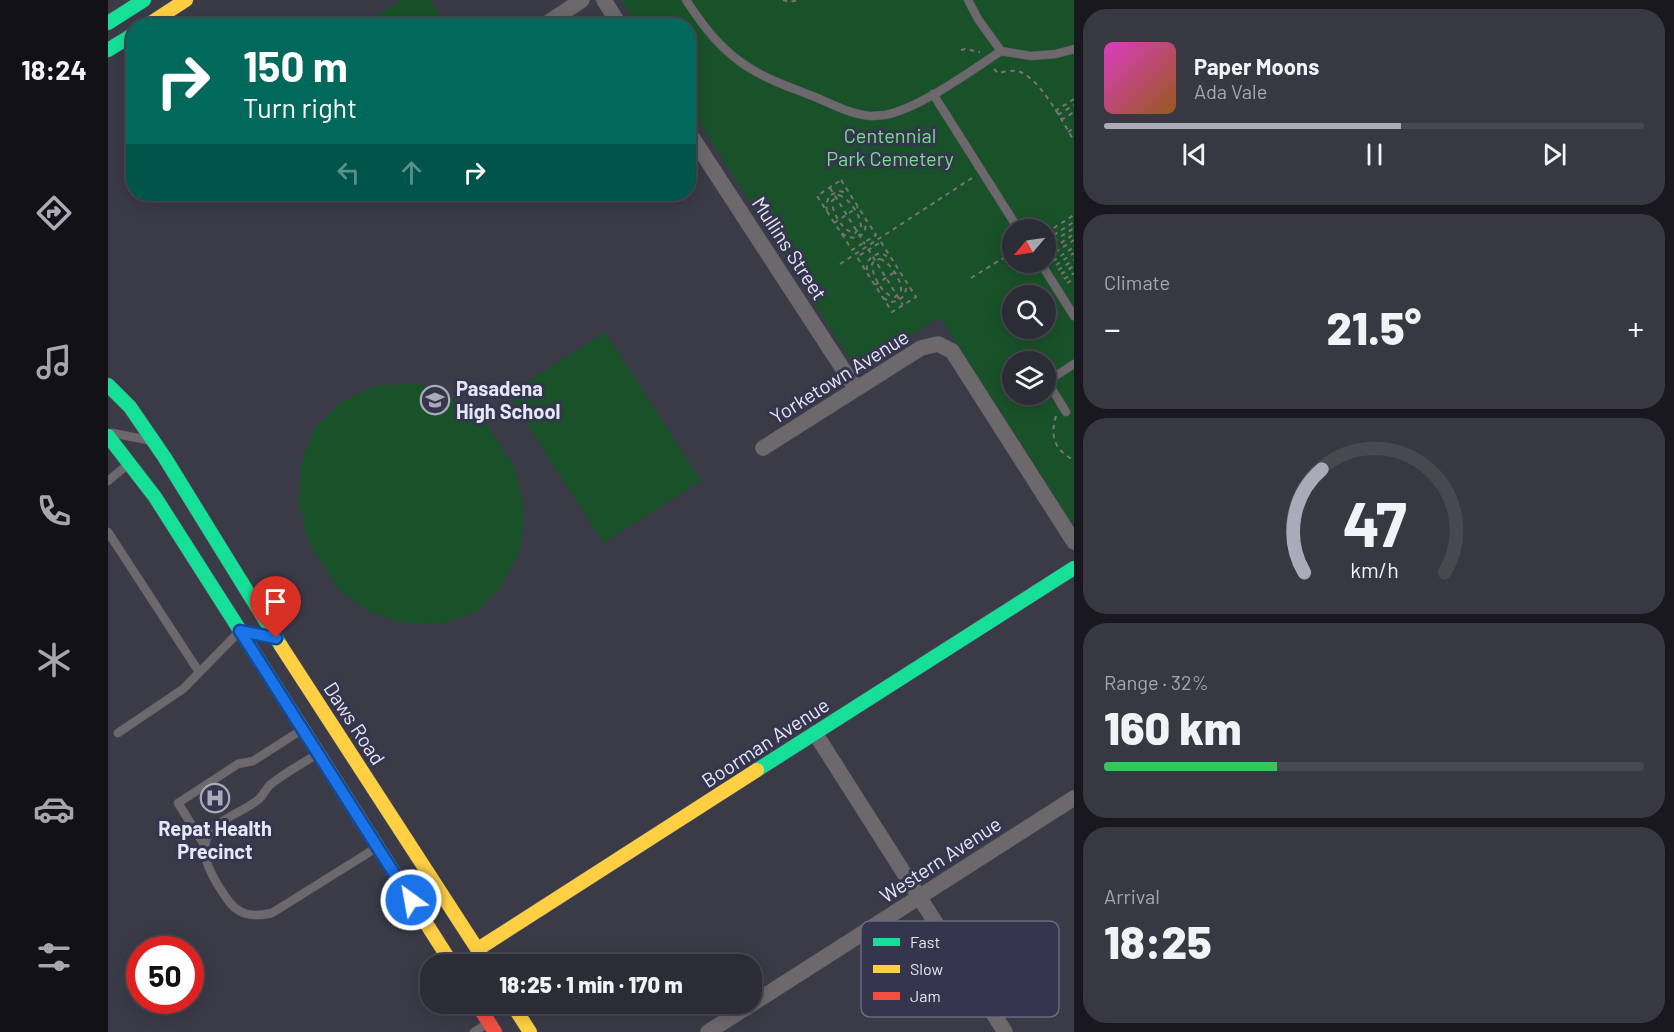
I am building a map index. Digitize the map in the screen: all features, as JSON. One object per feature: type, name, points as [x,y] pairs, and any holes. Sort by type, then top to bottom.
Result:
[{"type":"main road","points":[[108,23],[144,0]]},
{"type":"main road","points":[[158,18],[186,0]]},
{"type":"main road","points":[[108,50],[126,39]]},
{"type":"main road","name":"Daws Road","points":[[108,385],[130,407],[153,441],[276,638],[481,954]]},
{"type":"main road","points":[[108,434],[155,497],[445,954]]},
{"type":"main road","points":[[202,519],[221,569],[247,609],[232,618]]},
{"type":"main road","name":"Boorman Avenue","points":[[478,949],[1074,568]]},
{"type":"main road","points":[[240,631],[276,638]]},
{"type":"main road","points":[[302,729],[333,725]]},
{"type":"main road","points":[[318,753],[333,725]]},
{"type":"main road","points":[[433,935],[457,945],[478,949],[476,954]]},
{"type":"main road","points":[[484,1014],[492,1027]]},
{"type":"main road","points":[[518,1014],[530,1032]]},
{"type":"street","points":[[555,18],[582,0]]},
{"type":"street","points":[[604,0],[615,18]]},
{"type":"street","name":"Mullins Street","points":[[696,143],[856,389]]},
{"type":"street","name":"Yorketown Avenue","points":[[763,448],[921,348],[938,344],[952,351],[1074,542]]},
{"type":"street","points":[[815,733],[934,921]]},
{"type":"street","name":"Western Avenue","points":[[883,921],[1074,798]]},
{"type":"street","name":"Western Avenue","points":[[708,1032],[861,935]]},
{"type":"street","points":[[995,1017],[1005,1032]]},
{"type":"lane","points":[[686,0],[716,42],[735,58],[774,80],[846,110],[870,116],[886,115],[906,108],[933,94],[1001,51],[1031,56],[1056,54],[1074,49]]},
{"type":"lane","points":[[968,0],[978,19],[1001,51]]},
{"type":"lane","points":[[933,94],[1012,219]]},
{"type":"lane","points":[[1047,273],[1074,316]]},
{"type":"lane","points":[[1056,376],[1074,364]]},
{"type":"lane","points":[[1056,397],[1064,409]]},
{"type":"lane","points":[[108,434],[153,441]]},
{"type":"lane","points":[[108,481],[130,463]]},
{"type":"lane","points":[[108,532],[199,672]]},
{"type":"lane","points":[[118,733],[183,689],[240,631]]},
{"type":"lane","points":[[302,729],[253,761],[238,764],[178,803],[205,846],[208,867],[213,879],[230,904],[250,915],[261,916],[272,912],[377,847]]},
{"type":"lane","points":[[205,846],[215,826],[259,799],[270,785],[318,753]]},
{"type":"lane","points":[[474,1032],[492,1027]]},
{"type":"path","points":[[783,0],[789,2],[798,0]]},
{"type":"path","points":[[960,50],[976,50],[989,59],[991,67],[998,73],[1019,71],[1037,83],[1074,139]]},
{"type":"path","points":[[1055,111],[1074,99]]},
{"type":"path","points":[[1058,115],[1074,105]]},
{"type":"path","points":[[1061,120],[1074,112]]},
{"type":"path","points":[[1068,132],[1074,128]]},
{"type":"path","points":[[840,264],[982,172]]},
{"type":"path","points":[[841,180],[850,194],[876,235],[852,250],[817,196],[841,180]]},
{"type":"path","points":[[830,188],[904,305]]},
{"type":"path","points":[[828,213],[829,196],[842,191],[850,194]]},
{"type":"path","points":[[835,197],[847,198],[855,210],[862,224],[858,232]]},
{"type":"path","points":[[835,197],[832,206],[839,220],[848,232],[858,232]]},
{"type":"path","points":[[834,223],[858,207]]},
{"type":"path","points":[[1056,227],[1074,215]]},
{"type":"path","points":[[840,232],[849,238],[860,236],[867,227],[865,217]]},
{"type":"path","points":[[1056,234],[1074,222]]},
{"type":"path","points":[[1056,240],[1074,228]]},
{"type":"path","points":[[1056,246],[1074,234]]},
{"type":"path","points":[[1056,258],[1074,240]]},
{"type":"path","points":[[881,242],[892,259],[916,297],[892,312],[857,257],[868,248],[881,242]]},
{"type":"path","points":[[1056,261],[1074,247]]},
{"type":"path","points":[[867,273],[867,262],[873,256],[881,253],[892,259]]},
{"type":"path","points":[[1056,263],[1074,253]]},
{"type":"path","points":[[875,260],[880,259],[887,262],[894,273],[902,287],[899,298]]},
{"type":"path","points":[[971,278],[1002,259]]},
{"type":"path","points":[[875,260],[872,270],[879,283],[888,296],[899,298]]},
{"type":"path","points":[[1056,266],[1074,260]]},
{"type":"path","points":[[1056,268],[1074,266]]},
{"type":"path","points":[[875,285],[898,270]]},
{"type":"path","points":[[882,296],[891,302],[899,298],[906,291],[906,282]]},
{"type":"path","points":[[1064,409],[1056,416],[1054,441],[1062,452],[1074,460]]},
{"type":"green space","points":[[401,0],[430,0],[442,18],[373,18]]},
{"type":"green space","name":"Centennial Park Cemetery","points":[[621,0],[1074,0],[1074,526],[940,317],[856,369],[696,117],[696,18],[633,18]]},
{"type":"green space","points":[[605,332],[701,481],[603,543],[508,394]]},
{"type":"green space","points":[[415,383],[452,397],[487,425],[515,468],[524,510],[520,551],[500,588],[475,613],[441,624],[403,623],[366,610],[339,590],[308,541],[299,505],[301,464],[314,429],[340,403],[374,386]]},
{"type":"traffic: fast","points":[[108,23],[144,0]]},
{"type":"traffic: fast","points":[[108,50],[126,39]]},
{"type":"traffic: fast","points":[[108,385],[130,407],[165,458],[281,646]]},
{"type":"traffic: fast","points":[[108,436],[155,497],[292,712]]},
{"type":"traffic: fast","points":[[757,770],[1074,568]]},
{"type":"traffic: slow","points":[[158,18],[186,0]]},
{"type":"traffic: slow","points":[[281,646],[481,954]]},
{"type":"traffic: slow","points":[[292,712],[446,954]]},
{"type":"traffic: slow","points":[[478,949],[757,770]]},
{"type":"traffic: slow","points":[[518,1014],[530,1032]]},
{"type":"traffic: jam","points":[[483,1014],[495,1032]]},
{"type":"place","name":"Pasadena High School","points":[[435,400]]},
{"type":"place","name":"Repat Health Precinct","points":[[215,798]]},
{"type":"route","points":[[276,638],[240,631],[411,900]]}]
